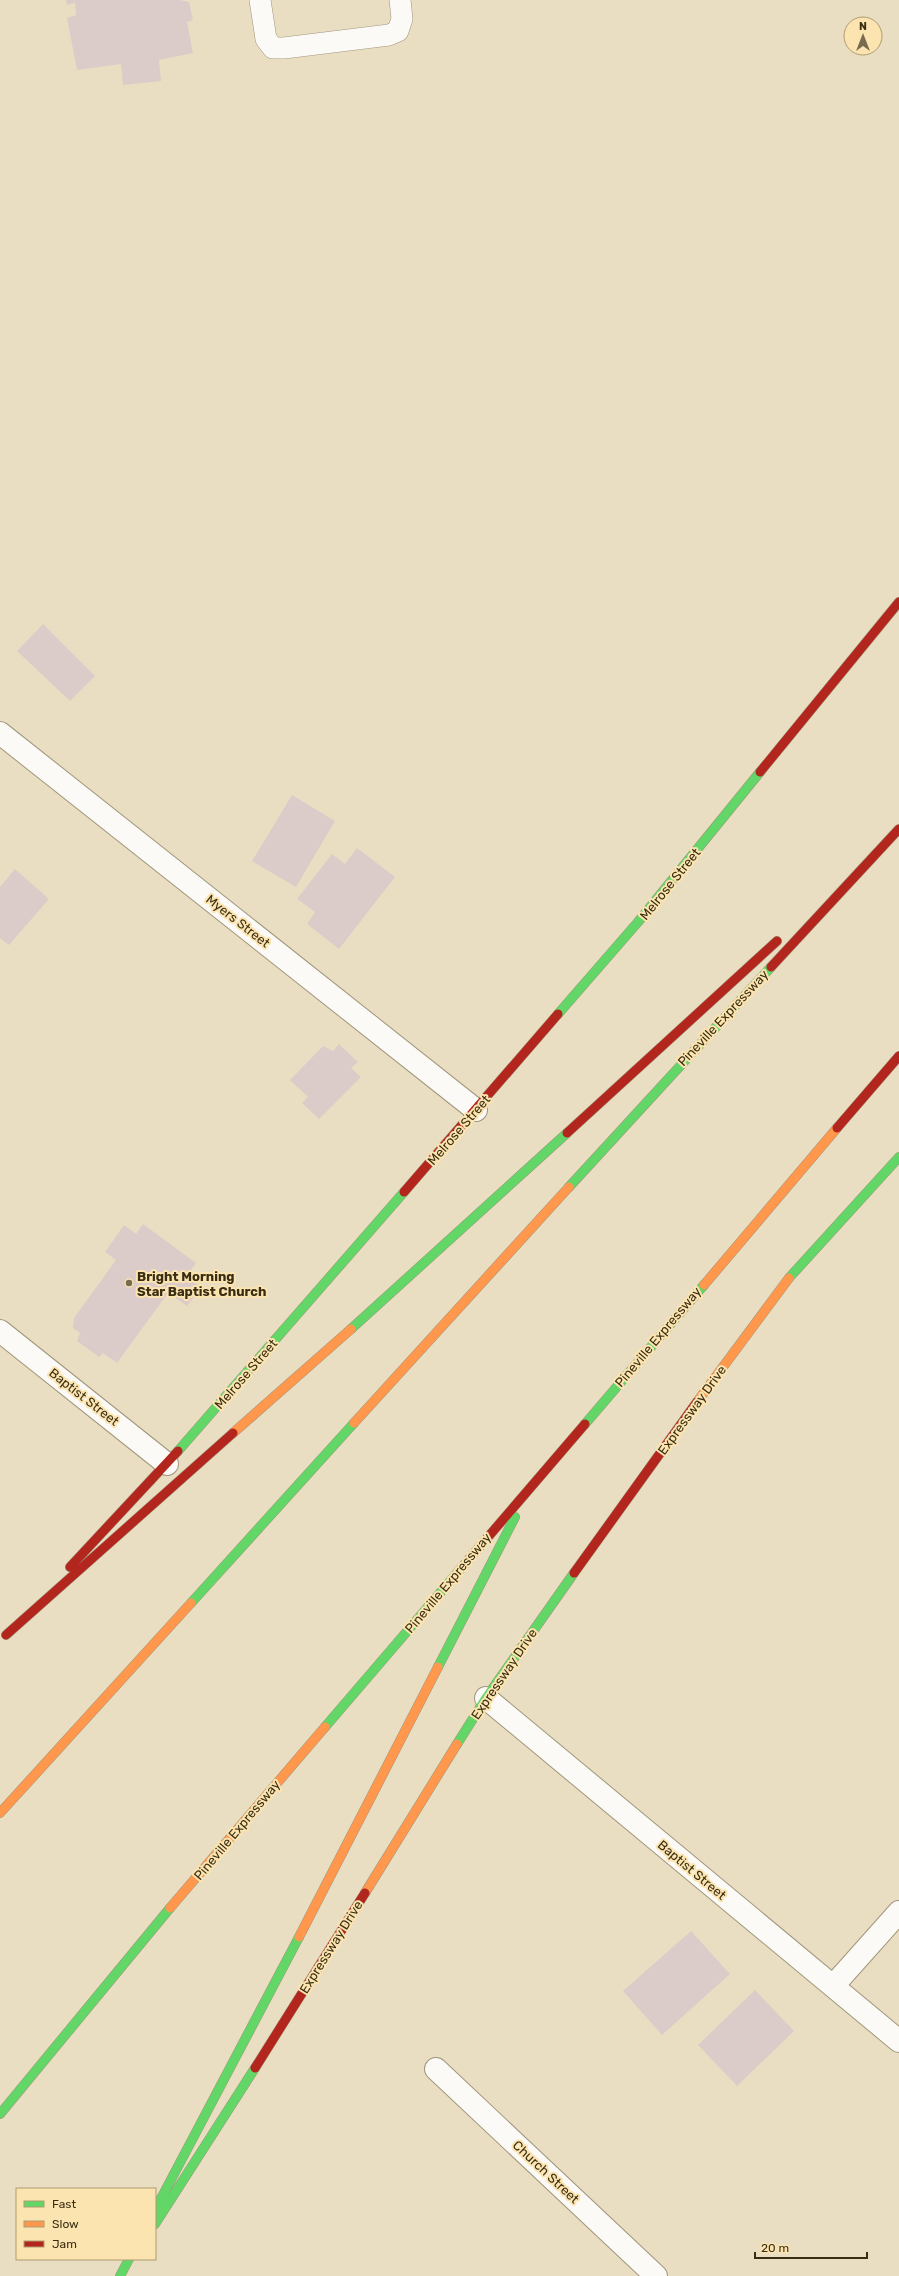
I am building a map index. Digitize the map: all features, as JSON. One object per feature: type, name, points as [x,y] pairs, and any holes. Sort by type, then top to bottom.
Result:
[{"type":"main road","name":"Melrose Street","points":[[3,1638],[167,1464],[476,1110],[638,922],[899,602]]},
{"type":"main road","name":"Pineville Expressway","points":[[0,1813],[899,829]]},
{"type":"main road","points":[[805,916],[887,841]]},
{"type":"main road","points":[[3,1638],[435,1254],[787,932]]},
{"type":"main road","name":"Pineville Expressway","points":[[0,2114],[133,1952],[899,1056]]},
{"type":"main road","name":"Expressway Drive","points":[[156,2222],[323,1961],[486,1698],[631,1492],[789,1278],[899,1157]]},
{"type":"main road","points":[[156,2208],[262,2010],[532,1485]]},
{"type":"main road","points":[[121,2276],[129,2260]]},
{"type":"main road","points":[[121,2276],[131,2260]]},
{"type":"street","name":"Myers Street","points":[[0,733],[476,1110]]},
{"type":"street","name":"Baptist Street","points":[[0,1331],[167,1464]]},
{"type":"street","name":"Baptist Street","points":[[486,1698],[899,2041]]},
{"type":"street","points":[[833,1986],[899,1912]]},
{"type":"street","name":"Church Street","points":[[436,2069],[656,2276]]},
{"type":"lane","points":[[260,0],[266,39],[273,48],[284,48],[389,35],[398,31],[402,19],[400,0]]},
{"type":"building","points":[[66,0],[180,0],[189,2],[193,20],[187,22],[193,53],[159,60],[161,81],[123,85],[121,64],[77,70],[67,18],[76,15],[75,3],[67,5]]},
{"type":"building","points":[[43,624],[95,676],[70,701],[17,651]]},
{"type":"building","points":[[292,795],[335,821],[296,887],[252,861]]},
{"type":"building","points":[[357,848],[395,877],[339,949],[307,924],[315,912],[297,899],[332,854],[345,864]]},
{"type":"building","points":[[15,869],[49,899],[9,945],[0,938],[0,887]]},
{"type":"building","points":[[339,1044],[358,1062],[351,1068],[361,1077],[319,1119],[302,1103],[308,1097],[290,1080],[323,1046],[333,1051]]},
{"type":"building","points":[[143,1224],[196,1263],[186,1277],[201,1287],[187,1306],[168,1293],[117,1363],[103,1353],[99,1357],[77,1341],[80,1333],[73,1328],[74,1318],[116,1260],[105,1252],[124,1225],[136,1234]]},
{"type":"building","points":[[691,1931],[730,1974],[662,2035],[623,1991]]},
{"type":"building","points":[[755,1990],[794,2031],[737,2086],[698,2045]]},
{"type":"traffic: fast","points":[[558,1014],[638,922],[760,772]]},
{"type":"traffic: fast","points":[[569,1187],[771,967]]},
{"type":"traffic: fast","points":[[351,1329],[567,1133]]},
{"type":"traffic: fast","points":[[789,1278],[899,1157]]},
{"type":"traffic: fast","points":[[178,1451],[404,1192]]},
{"type":"traffic: fast","points":[[585,1424],[704,1285]]},
{"type":"traffic: fast","points":[[191,1603],[354,1423]]},
{"type":"traffic: fast","points":[[438,1667],[515,1517]]},
{"type":"traffic: fast","points":[[325,1727],[470,1558]]},
{"type":"traffic: fast","points":[[457,1744],[486,1698],[574,1573]]},
{"type":"traffic: fast","points":[[0,2114],[170,1908]]},
{"type":"traffic: fast","points":[[156,2208],[299,1937]]},
{"type":"traffic: fast","points":[[156,2222],[255,2068]]},
{"type":"traffic: fast","points":[[120,2276],[128,2260]]},
{"type":"traffic: slow","points":[[704,1285],[837,1128]]},
{"type":"traffic: slow","points":[[354,1423],[569,1187]]},
{"type":"traffic: slow","points":[[697,1402],[789,1278]]},
{"type":"traffic: slow","points":[[233,1433],[351,1329]]},
{"type":"traffic: slow","points":[[0,1813],[191,1603]]},
{"type":"traffic: slow","points":[[299,1937],[438,1667]]},
{"type":"traffic: slow","points":[[170,1908],[325,1727]]},
{"type":"traffic: slow","points":[[365,1893],[457,1744]]},
{"type":"traffic: jam","points":[[760,772],[899,602]]},
{"type":"traffic: jam","points":[[771,967],[899,829]]},
{"type":"traffic: jam","points":[[567,1133],[777,941]]},
{"type":"traffic: jam","points":[[404,1192],[558,1014]]},
{"type":"traffic: jam","points":[[837,1128],[899,1056]]},
{"type":"traffic: jam","points":[[574,1573],[697,1402]]},
{"type":"traffic: jam","points":[[470,1558],[585,1424]]},
{"type":"traffic: jam","points":[[6,1635],[233,1433]]},
{"type":"traffic: jam","points":[[70,1567],[178,1451]]},
{"type":"traffic: jam","points":[[255,2068],[365,1893]]},
{"type":"place","name":"Bright Morning Star Baptist Church","points":[[129,1283]]}]
